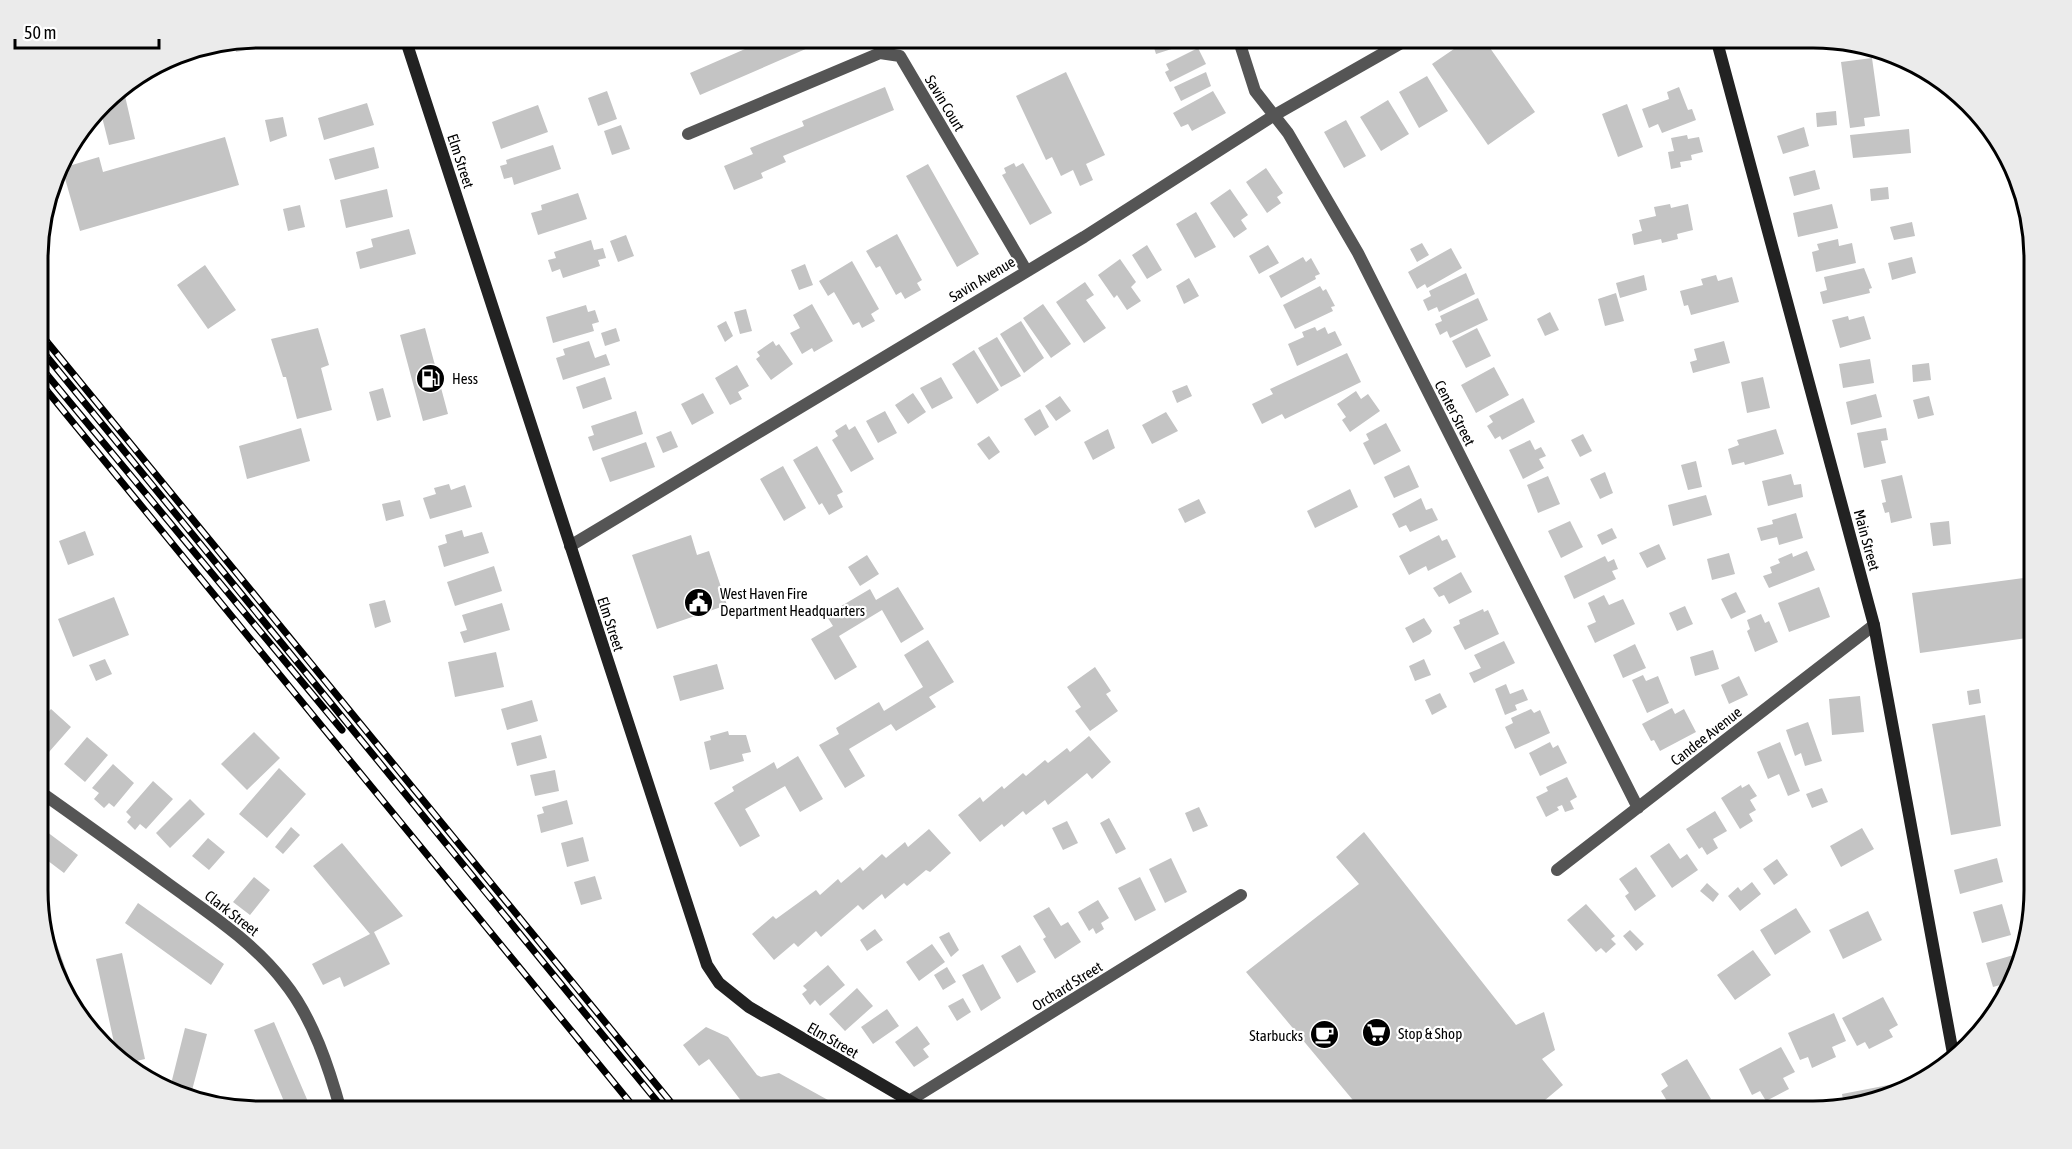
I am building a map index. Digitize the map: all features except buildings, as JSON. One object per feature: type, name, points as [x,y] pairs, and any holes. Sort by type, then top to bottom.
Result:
[{"type":"main road","name":"Elm Street","points":[[408,48],[707,965],[719,983],[749,1007],[909,1101]]},
{"type":"main road","name":"Main Street","points":[[1719,48],[1874,625],[1952,1049]]},
{"type":"street","name":"Center Street","points":[[1241,48],[1256,90],[1273,116],[1288,133],[1358,253],[1638,808]]},
{"type":"street","name":"Savin Avenue","points":[[570,546],[1084,237],[1273,116],[1392,48]]},
{"type":"street","name":"Savin Court","points":[[688,134],[880,53],[900,56],[1026,270]]},
{"type":"street","name":"Candee Avenue","points":[[1557,870],[1874,625]]},
{"type":"street","name":"Clark Street","points":[[48,797],[218,920],[261,956],[285,983],[302,1010],[334,1084],[338,1101]]},
{"type":"street","name":"Orchard Street","points":[[909,1101],[1241,895]]},
{"type":"railway","points":[[48,343],[670,1101]]},
{"type":"railway","points":[[48,358],[657,1101]]},
{"type":"railway","points":[[48,376],[342,730]]},
{"type":"railway","points":[[48,392],[629,1101]]},
{"type":"place","name":"Hess","points":[[431,378]]},
{"type":"place","name":"West Haven Fire Department Headquarters","points":[[699,602]]},
{"type":"place","name":"Stop & Shop","points":[[1377,1033]]},
{"type":"place","name":"Starbucks","points":[[1324,1035]]}]
